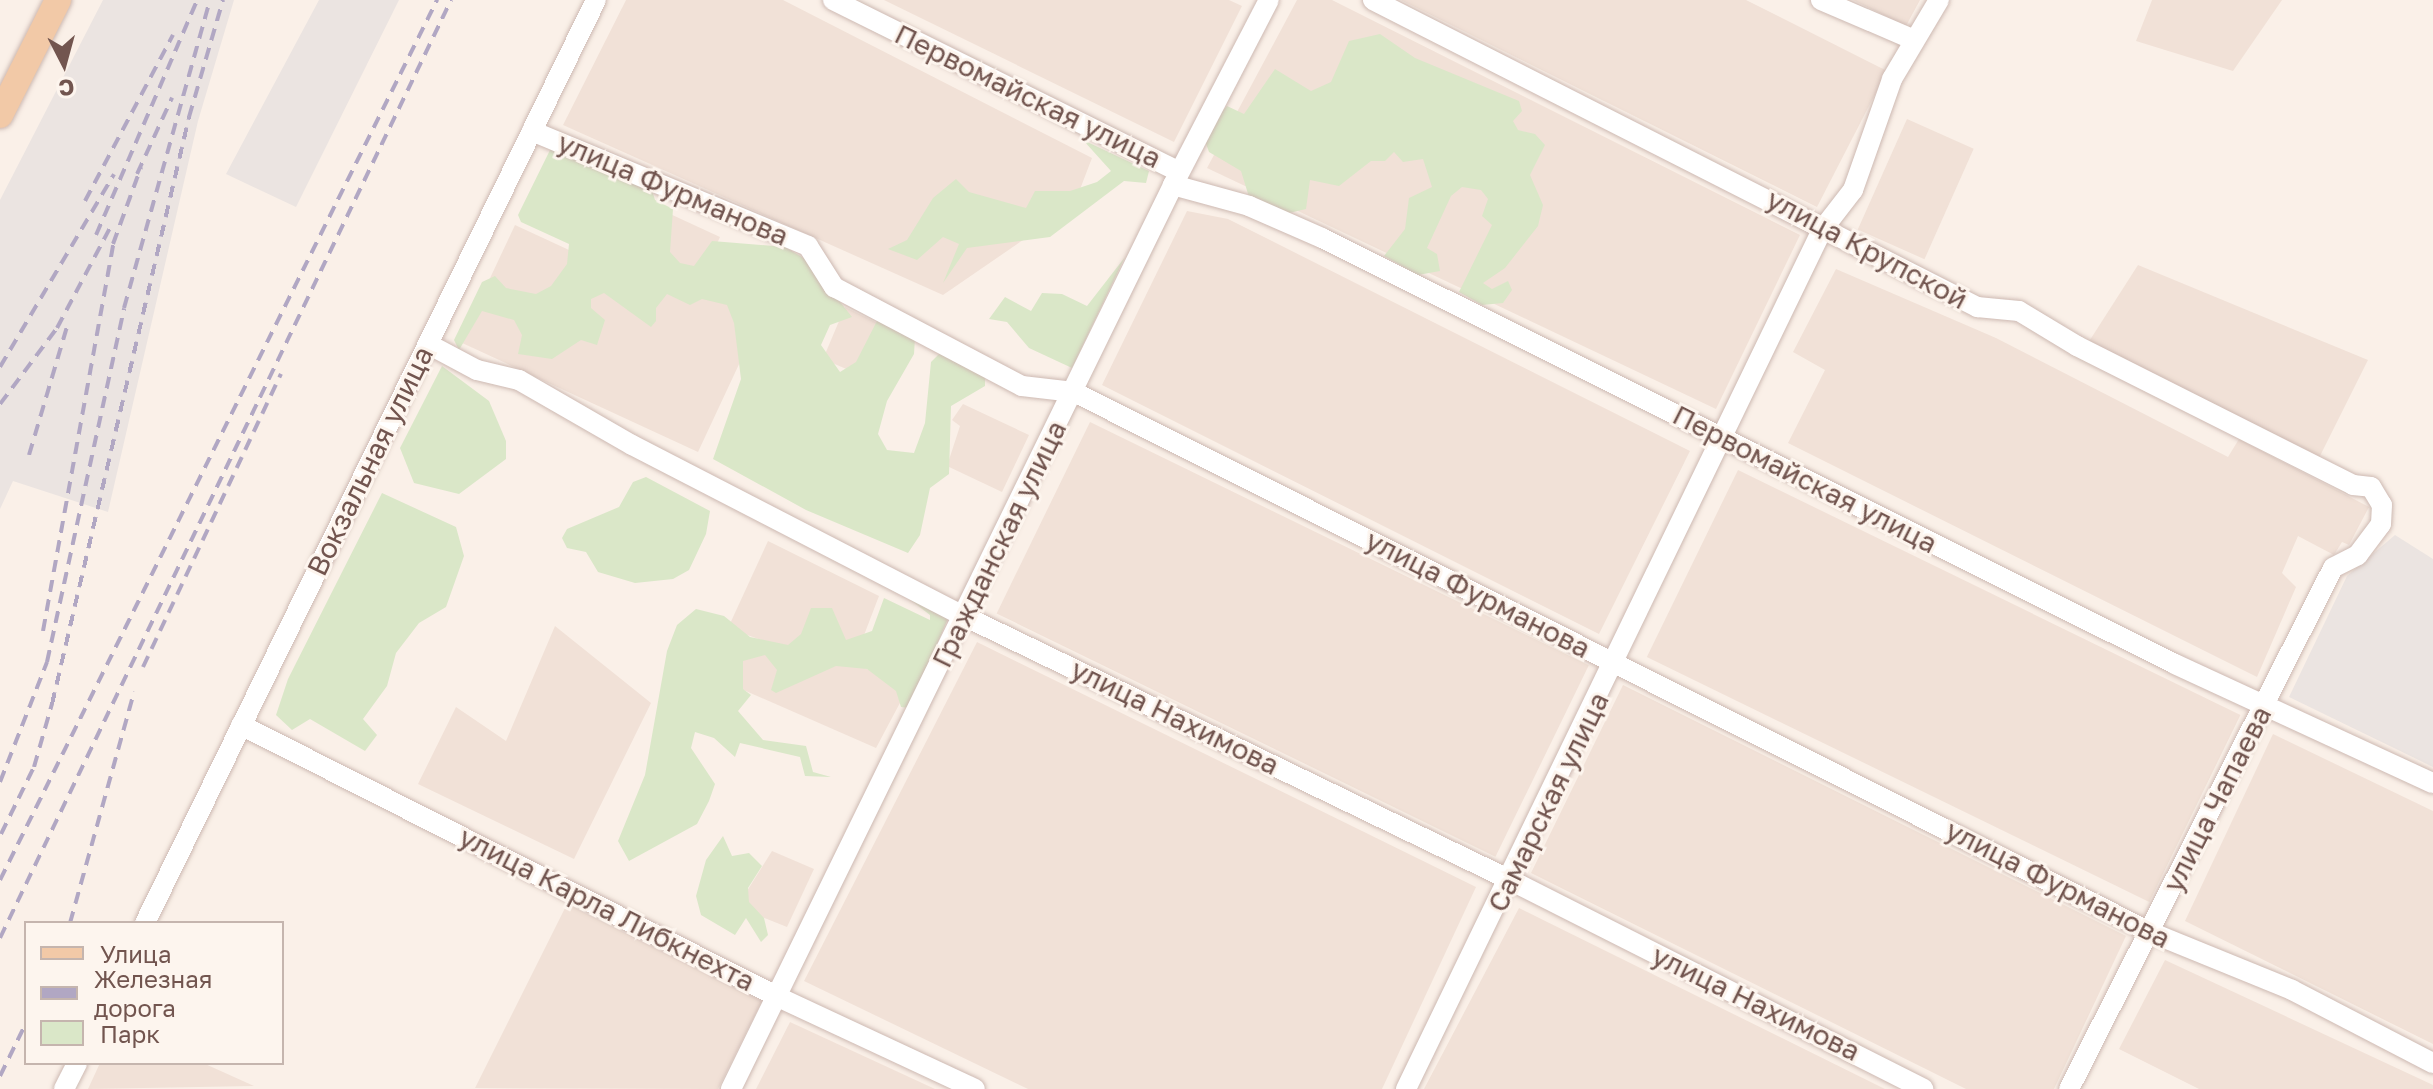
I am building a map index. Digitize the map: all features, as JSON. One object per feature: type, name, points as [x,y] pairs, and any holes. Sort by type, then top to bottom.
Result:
[{"type":"main road","points":[[0,115],[58,0]]},
{"type":"street","name":"Вокзальная улица","points":[[146,921],[596,0]]},
{"type":"street","name":"Первомайская улица","points":[[833,0],[1176,178],[1322,238],[2161,657],[2433,783]]},
{"type":"street","name":"Гражданская улица","points":[[731,1089],[1176,178],[1269,0]]},
{"type":"street","name":"улица Крупской","points":[[1373,0],[1619,129],[1762,194],[1822,230],[1977,307],[2019,311],[2077,346],[2353,485],[2371,487],[2382,505],[2381,524]]},
{"type":"street","points":[[1821,0],[1912,39]]},
{"type":"street","name":"Самарская улица","points":[[1406,1089],[1616,663],[1721,435],[1822,230],[1853,190],[1912,39],[1928,24],[1939,0]]},
{"type":"street","name":"улица Фурманова","points":[[532,131],[808,246],[834,287],[1022,386],[1074,392],[2150,932],[2292,990],[2433,1063]]},
{"type":"street","name":"улица Нахимова","points":[[428,344],[477,370],[519,380],[632,445],[964,616],[1510,880],[1923,1089]]},
{"type":"street","name":"улица Чапаева","points":[[2069,1089],[2333,568],[2358,555],[2381,524]]},
{"type":"street","name":"улица Карла Либкнехта","points":[[241,725],[778,997],[975,1089]]},
{"type":"street","points":[[64,1089],[76,1065]]},
{"type":"shaded area","points":[[103,0],[234,0],[198,121],[108,512],[13,481],[0,509],[0,200]]},
{"type":"shaded area","points":[[319,0],[399,0],[296,207],[226,174]]},
{"type":"shaded area","points":[[626,0],[783,0],[1092,158],[1074,205],[943,295],[563,125]]},
{"type":"shaded area","points":[[884,0],[1229,0],[1242,6],[1174,142]]},
{"type":"shaded area","points":[[1297,0],[1332,0],[1800,235],[1716,409],[1207,168]]},
{"type":"shaded area","points":[[1401,0],[1746,0],[1887,71],[1817,207]]},
{"type":"shaded area","points":[[1853,0],[1920,0],[1906,26]]},
{"type":"shaded area","points":[[2152,0],[2282,0],[2233,71],[2136,41]]},
{"type":"shaded area","points":[[1907,119],[1974,149],[1924,259],[1858,230]]},
{"type":"shaded area","points":[[1187,211],[1228,219],[1690,451],[1599,634],[1102,385]]},
{"type":"shaded area","points":[[668,213],[720,237],[698,285],[762,315],[698,452],[460,342],[515,225],[636,281]]},
{"type":"shaded area","points":[[2138,265],[2368,360],[2319,458],[2088,343]]},
{"type":"shaded area","points":[[1836,269],[1996,338],[2228,457],[2239,439],[2369,507],[2349,545],[2342,542],[2334,555],[2298,536],[2282,573],[2296,587],[2257,677],[1788,443],[1825,370],[1793,352]]},
{"type":"shaded area","points":[[845,307],[883,326],[858,374],[823,359]]},
{"type":"shaded area","points":[[963,404],[1029,435],[1002,492],[947,466],[960,426],[952,420]]},
{"type":"shaded area","points":[[1090,422],[1589,665],[1495,857],[997,613]]},
{"type":"shaded area","points":[[1738,470],[2240,715],[2149,902],[1647,657]]},
{"type":"shaded area","points":[[2395,535],[2433,559],[2433,767],[2289,697],[2347,576]]},
{"type":"shaded area","points":[[768,541],[879,596],[861,643],[786,649],[728,628]]},
{"type":"shaded area","points":[[555,626],[651,703],[574,859],[418,784],[456,707],[506,741]]},
{"type":"shaded area","points":[[977,642],[1476,887],[1382,1089],[1028,1089],[804,981]]},
{"type":"shaded area","points":[[738,652],[832,655],[909,686],[876,748],[723,681]]},
{"type":"shaded area","points":[[1623,685],[2126,936],[2054,1089],[1966,1089],[1531,873]]},
{"type":"shaded area","points":[[2273,734],[2433,811],[2433,1044],[2185,921]]},
{"type":"shaded area","points":[[772,851],[814,869],[787,927],[737,907]]},
{"type":"shaded area","points":[[567,904],[762,1001],[718,1089],[475,1088]]},
{"type":"shaded area","points":[[1519,908],[1885,1089],[1424,1089]]},
{"type":"shaded area","points":[[2165,960],[2433,1085],[2433,1089],[2199,1089],[2119,1049]]},
{"type":"shaded area","points":[[790,1022],[935,1089],[756,1089]]},
{"type":"shaded area","points":[[99,1065],[207,1065],[254,1086],[88,1089]]},
{"type":"green space","points":[[1380,34],[1415,58],[1519,101],[1522,111],[1513,121],[1518,130],[1535,134],[1545,145],[1530,175],[1543,205],[1538,226],[1505,268],[1483,283],[1492,289],[1508,281],[1512,290],[1503,303],[1482,305],[1459,292],[1492,225],[1482,216],[1488,199],[1481,190],[1462,187],[1451,196],[1427,248],[1437,254],[1440,271],[1418,275],[1384,256],[1405,229],[1409,198],[1432,187],[1423,159],[1403,162],[1394,152],[1385,161],[1371,161],[1339,186],[1310,180],[1306,209],[1289,213],[1249,197],[1241,171],[1209,152],[1205,141],[1213,120],[1227,106],[1244,114],[1275,69],[1311,91],[1331,82],[1349,41]]},
{"type":"green space","points":[[1083,140],[1149,171],[1146,183],[1124,181],[1050,237],[967,248],[943,283],[959,244],[943,237],[917,260],[888,249],[907,240],[933,198],[956,179],[969,192],[1026,208],[1035,191],[1070,191],[1097,182],[1111,171]]},
{"type":"green space","points":[[551,148],[652,190],[655,200],[673,209],[670,252],[680,263],[694,266],[712,241],[785,247],[807,260],[852,317],[830,325],[821,345],[840,372],[856,362],[879,317],[915,338],[914,354],[887,401],[878,434],[887,450],[914,453],[925,423],[931,362],[943,350],[985,375],[985,386],[951,406],[949,474],[930,488],[920,535],[908,553],[806,510],[713,459],[741,379],[734,323],[727,305],[702,299],[690,305],[667,294],[656,308],[656,321],[651,327],[604,293],[591,299],[591,308],[605,320],[597,345],[581,340],[552,359],[518,354],[522,335],[514,320],[482,311],[459,350],[454,340],[482,282],[495,276],[506,288],[536,294],[551,286],[567,264],[569,244],[521,222],[518,215]]},
{"type":"green space","points":[[1125,257],[1072,368],[1029,348],[1007,322],[989,319],[1005,297],[1031,311],[1042,293],[1062,294],[1087,306]]},
{"type":"green space","points":[[442,366],[489,401],[506,441],[506,459],[459,494],[414,483],[400,448]]},
{"type":"green space","points":[[646,477],[710,511],[706,534],[689,570],[673,579],[635,583],[598,572],[586,552],[567,548],[562,538],[567,529],[619,507],[633,482]]},
{"type":"green space","points":[[382,493],[456,527],[464,556],[446,607],[419,623],[396,653],[387,686],[363,719],[377,735],[365,751],[310,719],[292,730],[276,715],[288,679]]},
{"type":"green space","points":[[904,595],[949,616],[910,708],[901,707],[896,691],[867,669],[836,666],[776,693],[771,690],[777,670],[765,655],[743,661],[743,689],[751,695],[738,711],[763,740],[806,746],[813,772],[831,777],[805,776],[800,757],[740,743],[735,757],[714,738],[695,732],[691,748],[715,784],[709,801],[697,824],[629,861],[618,841],[645,775],[667,651],[677,625],[696,609],[724,616],[750,637],[788,645],[801,634],[811,608],[832,608],[846,640],[872,631],[884,598],[930,620],[930,615]]},
{"type":"green space","points":[[723,836],[732,856],[749,853],[762,866],[748,888],[749,902],[764,918],[768,935],[761,942],[746,918],[735,935],[701,915],[696,896],[706,860]]},
{"type":"railway","points":[[96,235],[197,0]]},
{"type":"railway","points":[[0,782],[47,662],[124,308],[210,0]]},
{"type":"railway","points":[[1,834],[34,767],[52,704],[189,117],[223,0]]},
{"type":"railway","points":[[0,880],[437,0]]},
{"type":"railway","points":[[0,938],[451,0]]},
{"type":"railway","points":[[85,201],[173,35]]},
{"type":"railway","points":[[137,174],[172,98]]},
{"type":"railway","points":[[43,631],[113,244],[141,167]]},
{"type":"railway","points":[[0,367],[114,174]]},
{"type":"railway","points":[[0,404],[57,328],[110,228]]},
{"type":"railway","points":[[29,455],[68,323]]},
{"type":"railway","points":[[143,667],[281,374]]},
{"type":"railway","points":[[71,921],[134,692]]},
{"type":"railway","points":[[0,1076],[24,1027]]}]
